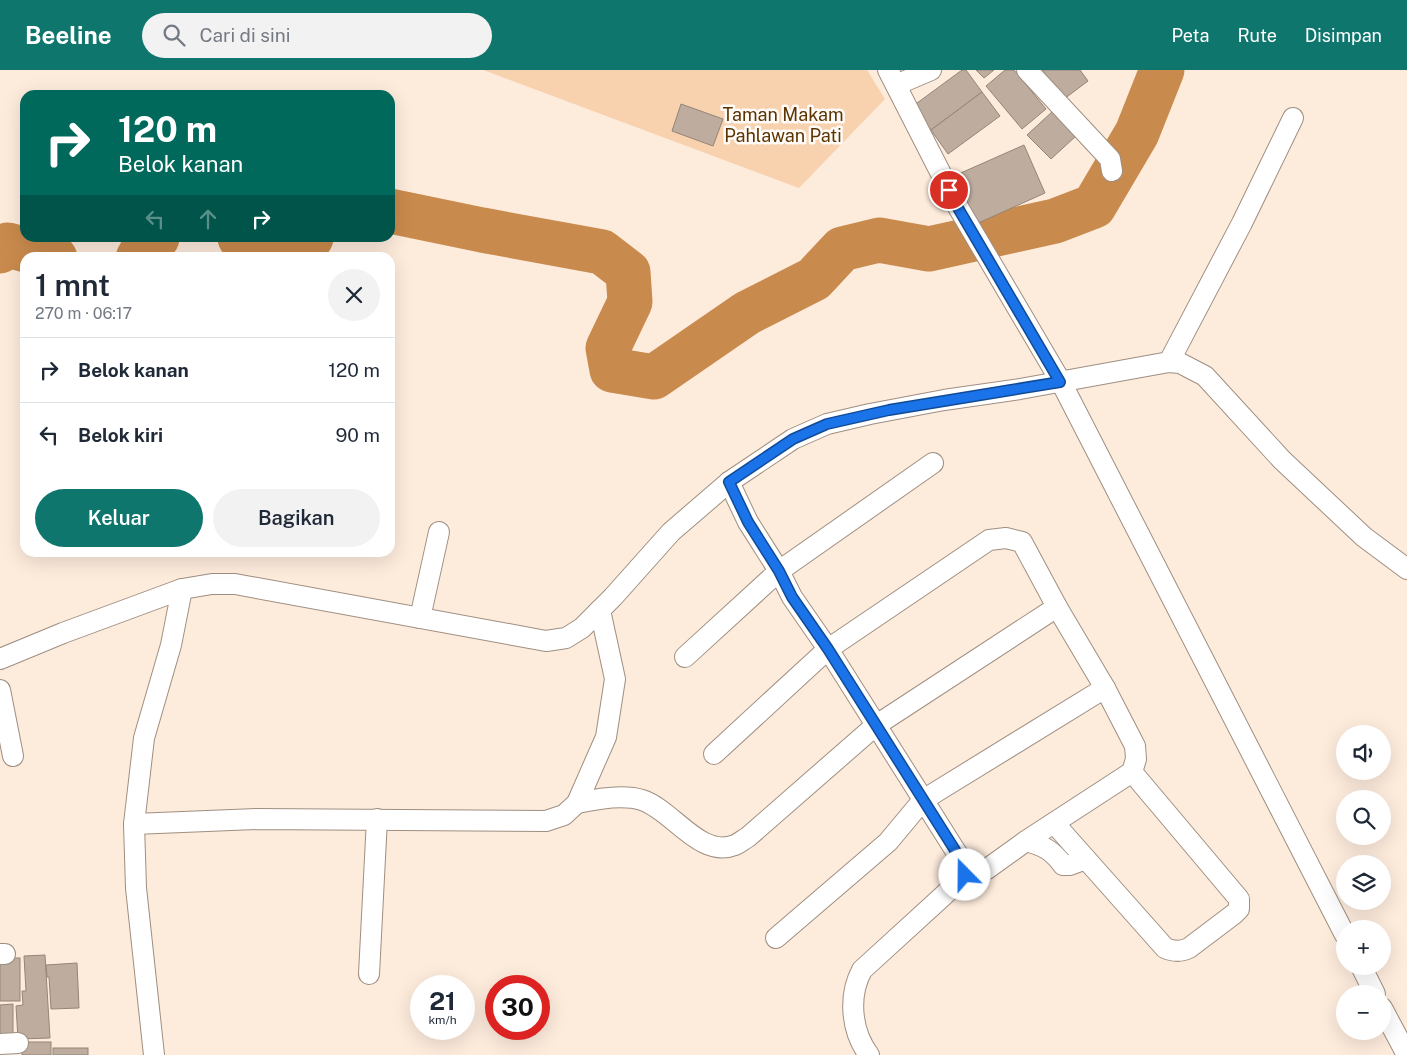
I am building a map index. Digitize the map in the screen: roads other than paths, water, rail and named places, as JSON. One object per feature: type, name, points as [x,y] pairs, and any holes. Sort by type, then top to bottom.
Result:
[{"type":"street","points":[[932,70],[892,78],[958,208],[1060,382],[1337,920]]},
{"type":"street","points":[[1027,70],[1110,159],[1112,171]]},
{"type":"street","points":[[1168,362],[1242,223],[1293,118]]},
{"type":"street","points":[[0,659],[63,633],[182,589],[212,584],[235,584],[546,641],[566,638],[582,628],[613,597],[671,532],[729,482],[793,439],[827,424],[889,410],[1168,362],[1180,363],[1205,376],[1282,460],[1364,537],[1407,569]]},
{"type":"street","points":[[685,657],[779,571],[933,463]]},
{"type":"street","points":[[729,482],[748,522],[779,571],[792,597],[828,649],[965,866],[965,875]]},
{"type":"street","points":[[420,618],[439,532]]},
{"type":"street","points":[[714,754],[828,649],[989,540],[1006,538],[1022,542],[1057,607],[1105,688],[1135,746],[1136,760],[1132,772],[1026,841],[987,869],[965,875],[862,970],[856,982],[852,1008],[861,1045],[870,1055]]},
{"type":"street","points":[[154,1055],[136,888],[134,824],[144,738],[171,645],[182,589]]},
{"type":"street","points":[[577,803],[596,798],[642,800],[657,808],[706,845],[719,847],[735,845],[748,836],[876,726],[1057,607]]},
{"type":"street","points":[[134,824],[257,818],[546,821],[564,815],[577,803],[606,737],[615,679],[600,610]]},
{"type":"street","points":[[776,938],[888,842],[923,800],[1105,688]]},
{"type":"street","points":[[0,690],[13,756]]},
{"type":"street","points":[[1054,823],[1165,948],[1182,951],[1190,948],[1239,908],[1239,898],[1132,772]]},
{"type":"street","points":[[369,974],[377,818]]},
{"type":"street","points":[[1026,841],[1041,845],[1054,853],[1064,865],[1070,865],[1086,859]]},
{"type":"street","points":[[1391,1025],[1407,1055]]},
{"type":"waterway","points":[[395,212],[602,252],[628,272],[630,302],[608,348],[612,370],[654,377],[747,313],[814,279],[842,249],[879,240],[929,249],[1055,221],[1094,206],[1137,133],[1162,70]]},
{"type":"waterway","points":[[142,252],[152,242]]},
{"type":"waterway","points":[[244,242],[255,252]]},
{"type":"waterway","points":[[283,252],[303,242]]},
{"type":"waterway","points":[[0,251],[8,245],[33,252]]},
{"type":"park label","name":"Taman Makam Pahlawan Pati","points":[[783,124]]}]
